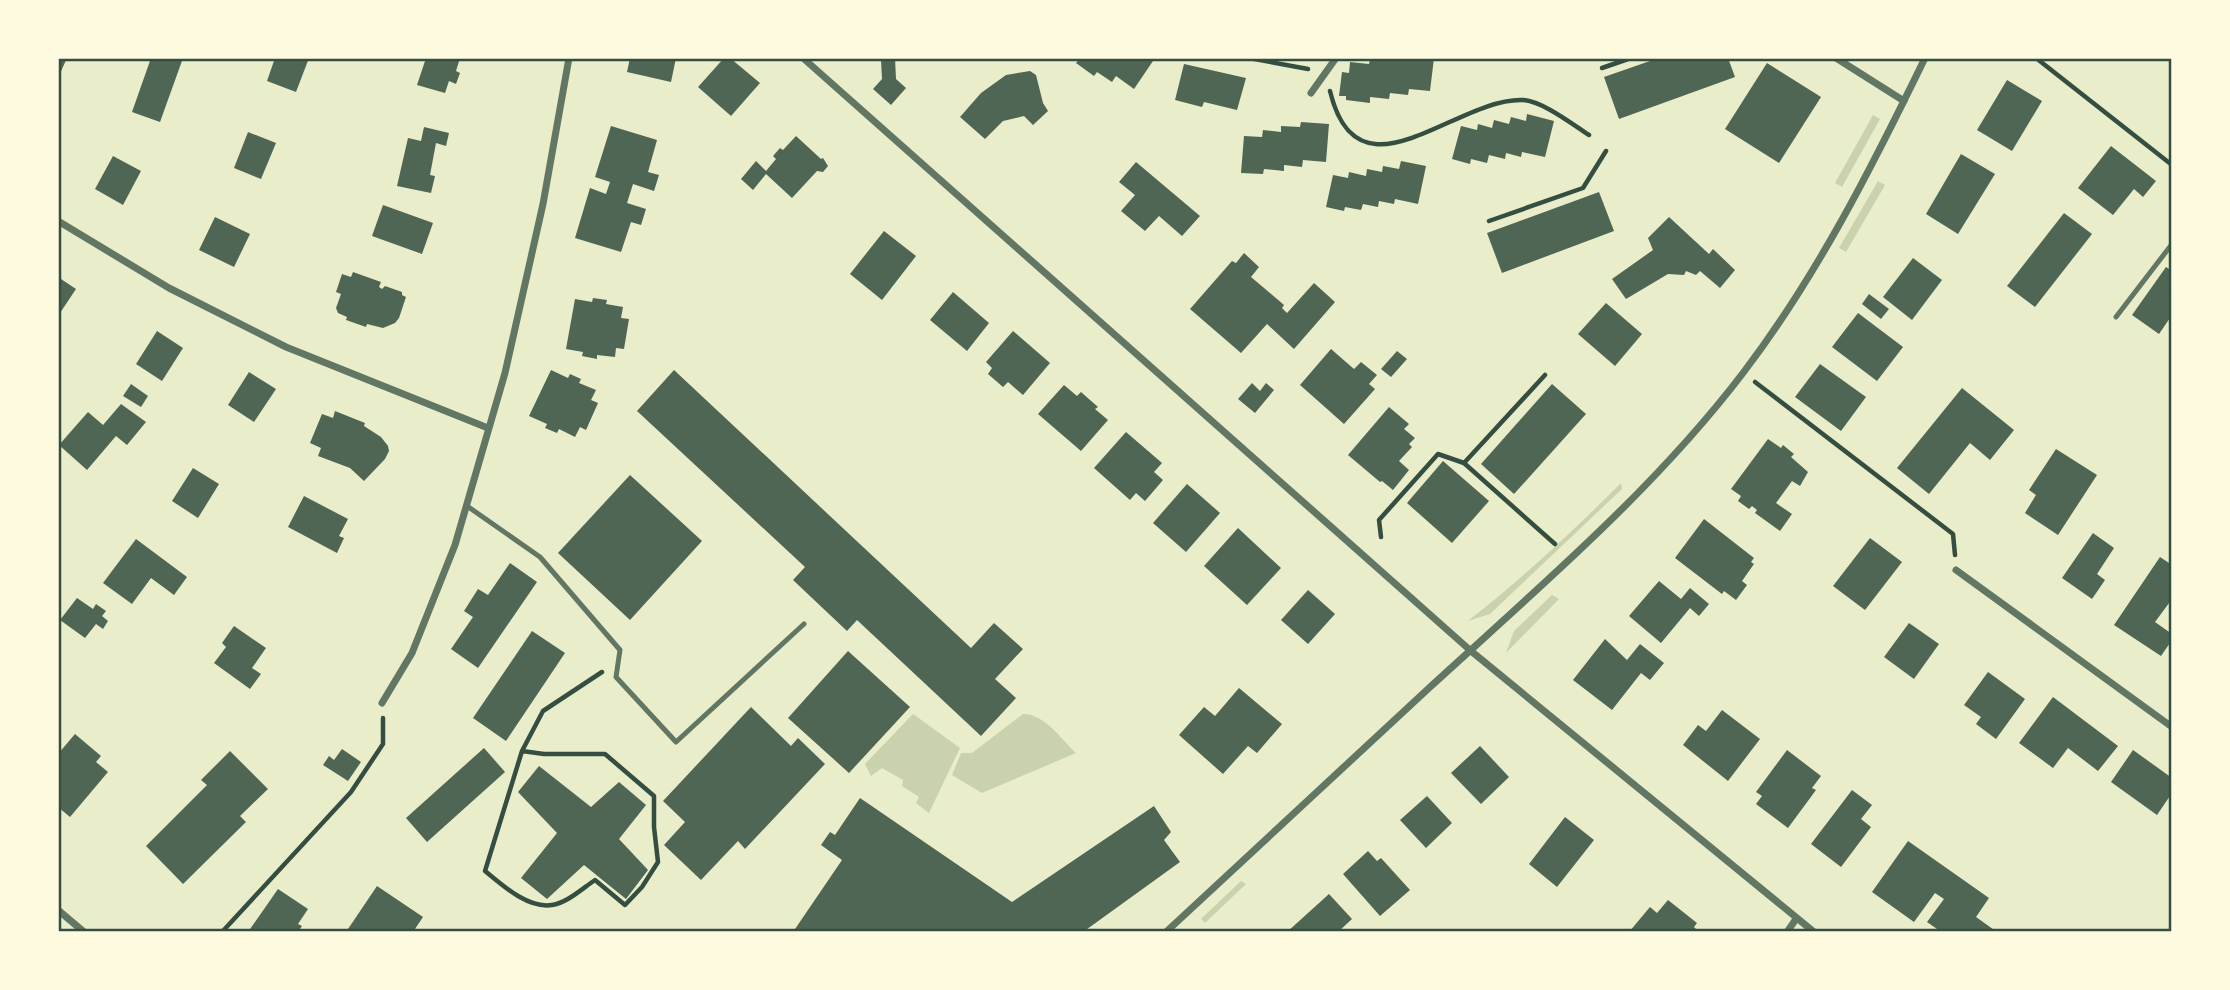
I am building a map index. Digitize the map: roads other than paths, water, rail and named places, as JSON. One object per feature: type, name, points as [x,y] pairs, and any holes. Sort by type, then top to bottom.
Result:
[{"type":"street","points":[[382,703],[412,653],[456,545],[505,373],[543,204],[569,58]]},
{"type":"street","points":[[803,58],[1471,651],[1814,932]]},
{"type":"street","points":[[1311,93],[1336,58]]},
{"type":"street","points":[[1836,58],[1904,101]]},
{"type":"street","points":[[1166,932],[1595,536],[1689,439],[1743,373],[1785,314],[1843,219],[1925,58]]},
{"type":"street","points":[[58,221],[169,288],[286,347],[488,428]]},
{"type":"street","points":[[1956,570],[2172,727]]},
{"type":"street","points":[[58,910],[84,932]]},
{"type":"street","points":[[1787,932],[1796,919]]},
{"type":"lane","points":[[2116,317],[2172,244]]},
{"type":"lane","points":[[467,506],[540,557],[620,650],[616,677],[676,742],[804,624]]}]
